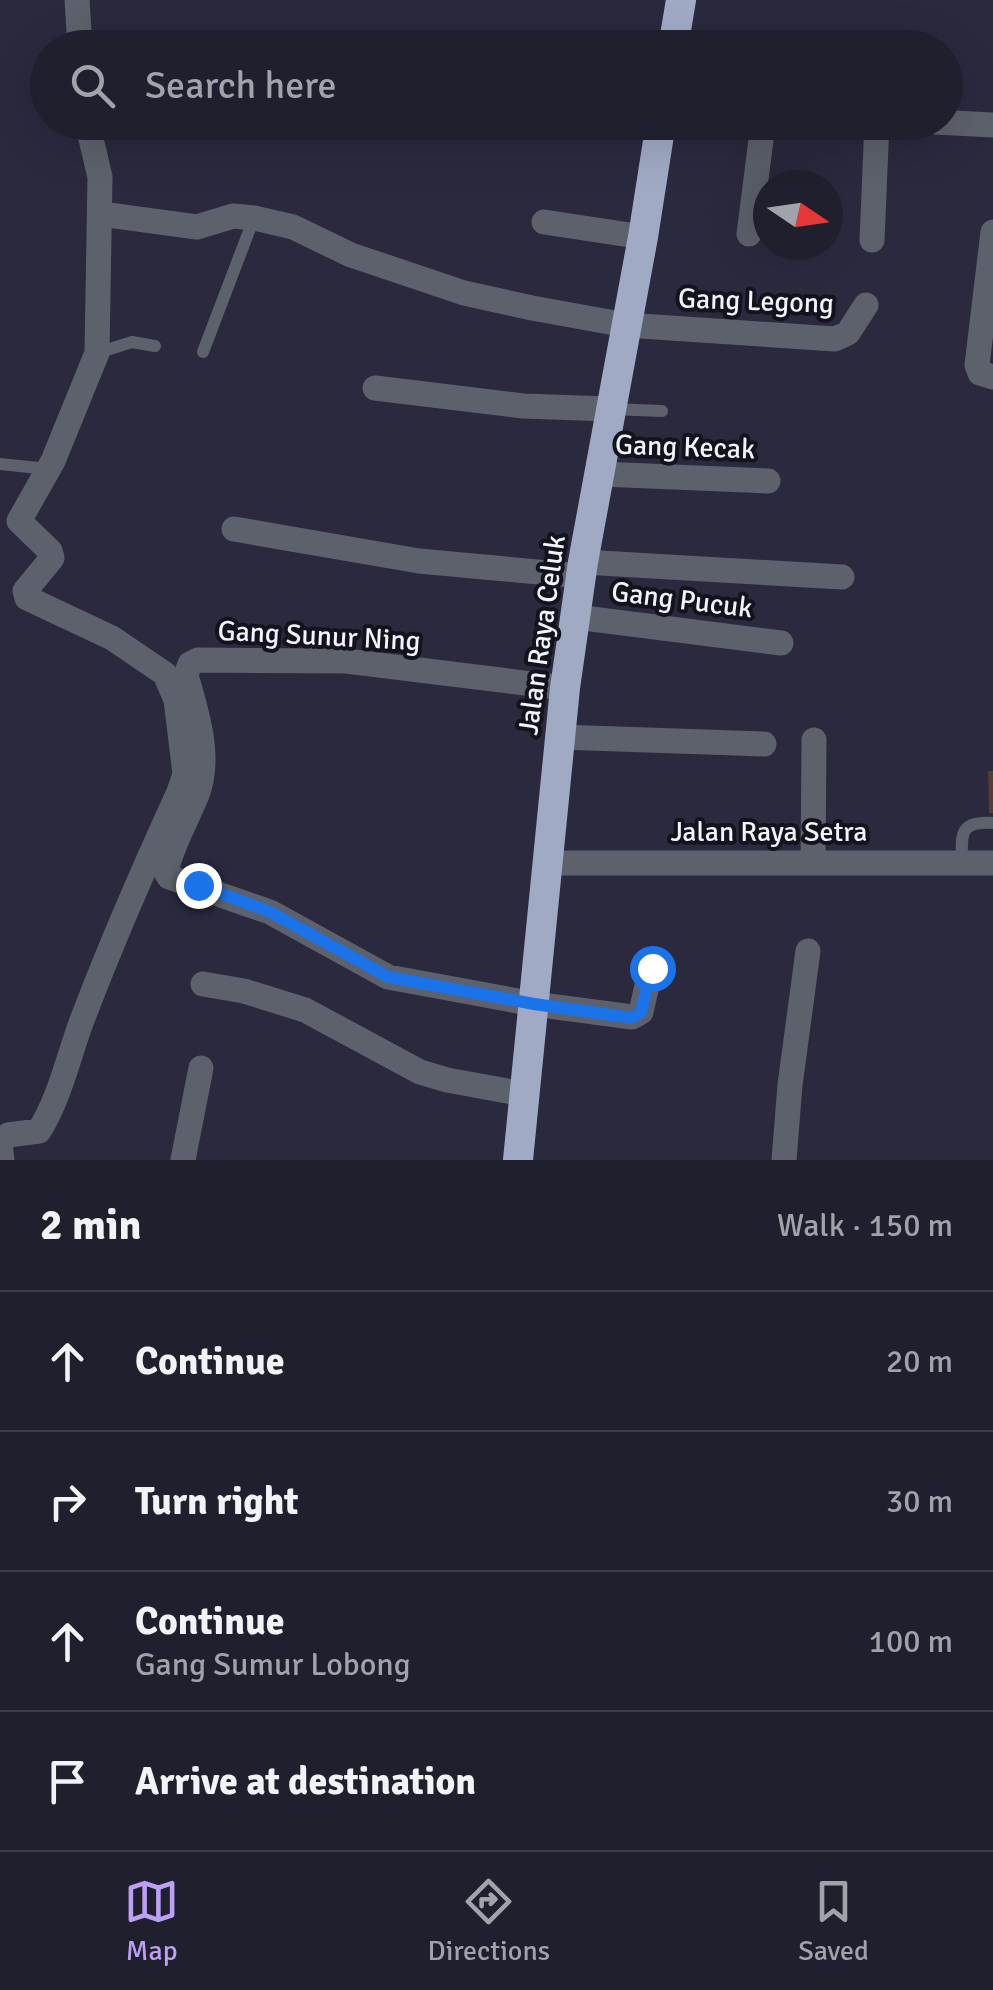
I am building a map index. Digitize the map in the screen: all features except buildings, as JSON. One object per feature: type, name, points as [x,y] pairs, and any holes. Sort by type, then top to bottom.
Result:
[{"type":"highway","points":[[676,30],[681,0]]},
{"type":"highway","name":"Jalan Raya Celuk","points":[[518,1160],[565,688],[582,569],[644,236],[658,140]]},
{"type":"street","points":[[77,0],[79,30]]},
{"type":"street","points":[[963,123],[993,125]]},
{"type":"street","points":[[2,1160],[0,1144],[8,1135],[39,1131],[50,1114],[122,918],[185,774],[176,700],[165,674],[112,638],[27,598],[25,591],[52,558],[50,551],[19,521],[48,469],[97,353],[100,177],[91,140]]},
{"type":"street","points":[[749,234],[761,140]]},
{"type":"street","points":[[872,240],[877,140]]},
{"type":"street","points":[[100,214],[197,227],[244,217],[293,227],[359,257],[464,293],[626,325]]},
{"type":"street","points":[[544,222],[644,236]]},
{"type":"street","points":[[986,375],[977,365],[993,232]]},
{"type":"street","name":"Gang Legong","points":[[626,325],[835,339],[848,332],[866,305]]},
{"type":"street","points":[[375,388],[523,406],[610,409]]},
{"type":"street","name":"Gang Kecak","points":[[600,474],[768,481]]},
{"type":"street","points":[[234,529],[419,560],[842,576]]},
{"type":"street","name":"Gang Pucuk","points":[[576,617],[781,643]]},
{"type":"street","name":"Gang Sunur Ning","points":[[534,1004],[388,977],[270,912],[175,879],[166,872],[179,830],[198,794],[203,752],[186,675],[190,664],[206,660],[346,662],[565,688]]},
{"type":"street","points":[[560,737],[764,744]]},
{"type":"street","points":[[813,863],[814,740]]},
{"type":"street","name":"Jalan Raya Setra","points":[[546,863],[993,863]]},
{"type":"street","points":[[784,1160],[808,950]]},
{"type":"street","points":[[534,1004],[632,1018],[641,1012],[652,968]]},
{"type":"street","points":[[202,984],[304,1010],[420,1072],[524,1094]]},
{"type":"street","points":[[183,1160],[201,1068]]},
{"type":"lane","points":[[203,352],[244,217]]},
{"type":"lane","points":[[97,353],[132,342],[155,346]]},
{"type":"lane","points":[[610,409],[662,411]]},
{"type":"lane","points":[[0,464],[48,469]]},
{"type":"lane","points":[[962,862],[965,828],[973,822],[993,822]]},
{"type":"route","points":[[198,885],[270,912],[375,972],[444,988],[632,1018],[641,1012],[652,968]]}]
